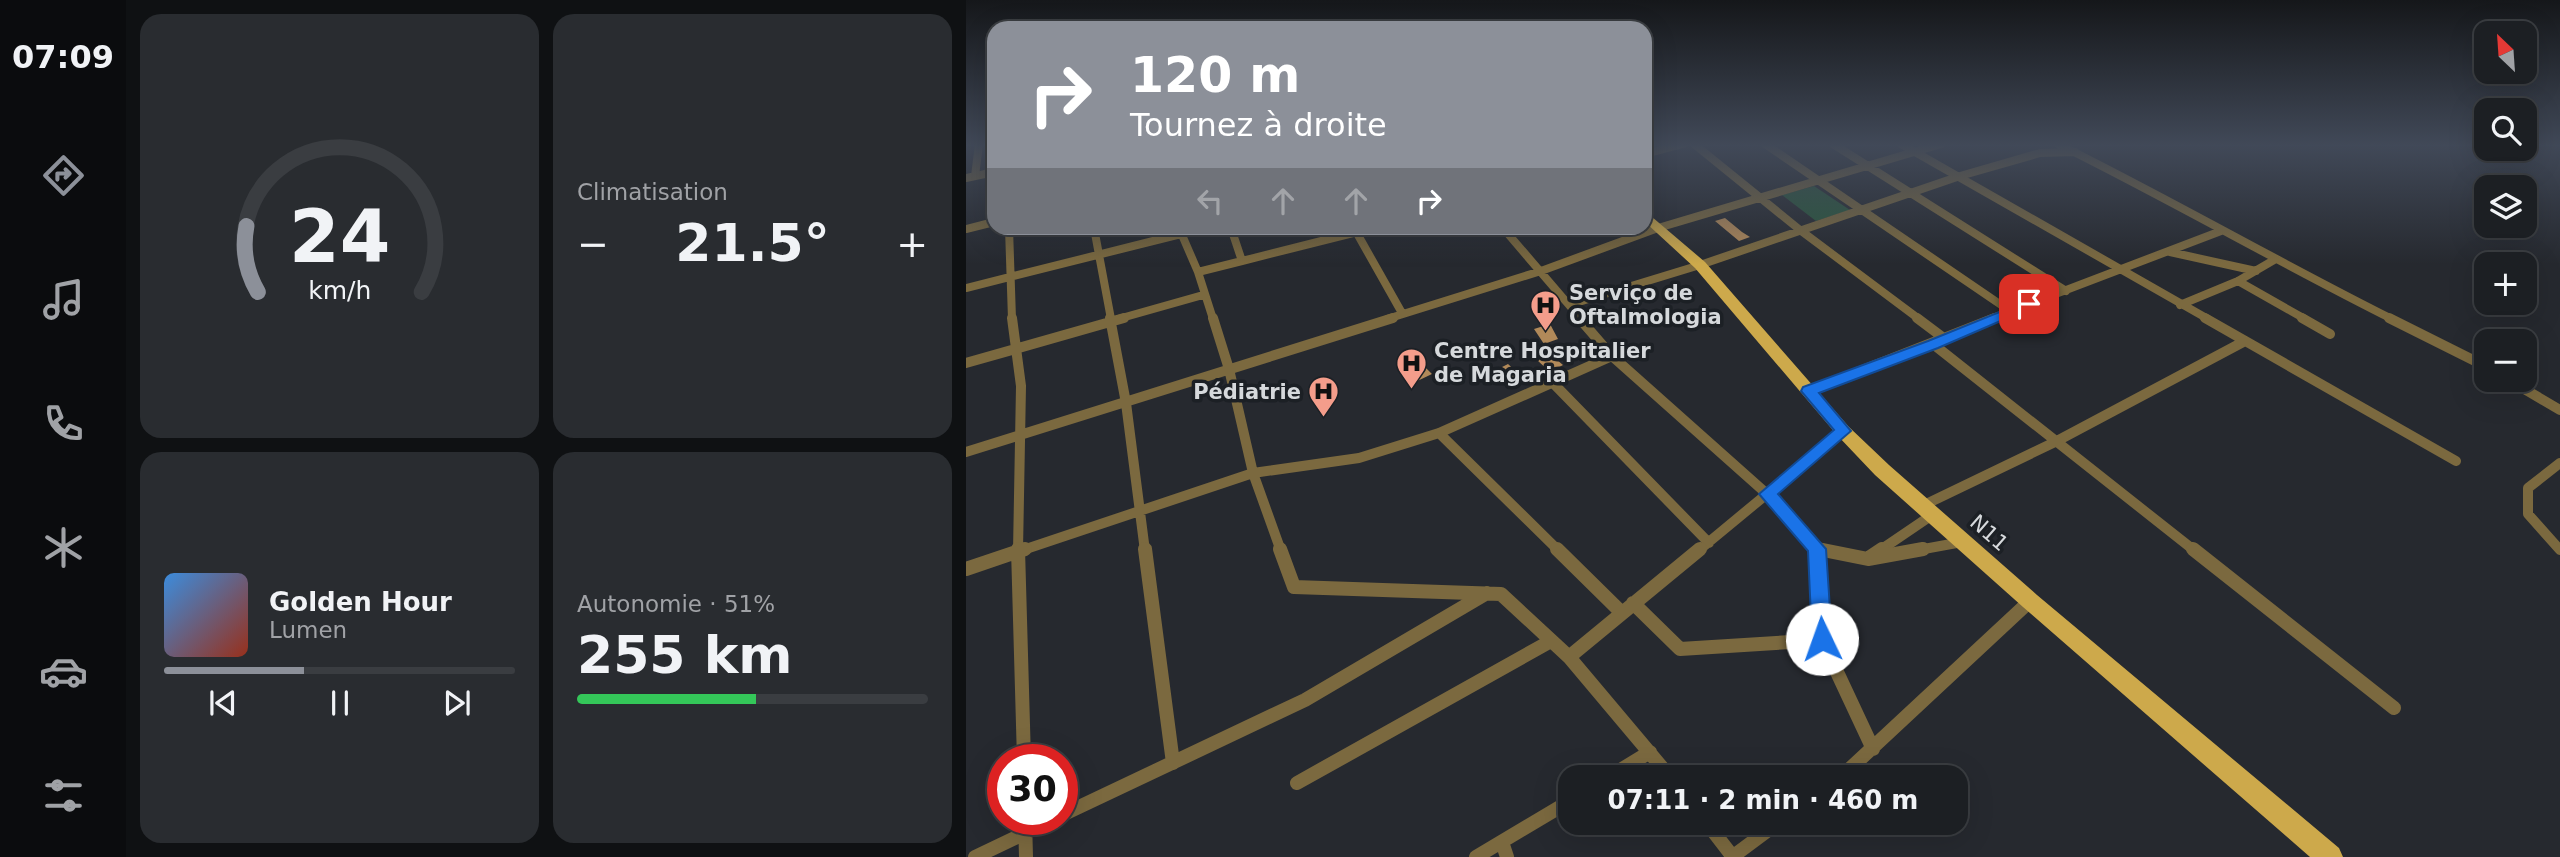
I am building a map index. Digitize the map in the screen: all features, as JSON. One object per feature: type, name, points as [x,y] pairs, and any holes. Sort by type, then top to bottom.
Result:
[{"type":"main road","name":"N11","points":[[1652,222],[1700,265],[1843,431],[1927,511],[2330,857]]},
{"type":"street","points":[[1746,184],[1800,230],[1945,339]]},
{"type":"street","points":[[1652,222],[1764,198],[1808,184]]},
{"type":"street","points":[[1822,184],[2010,311]]},
{"type":"street","points":[[1895,184],[2066,291]]},
{"type":"street","points":[[1569,305],[1700,265],[1934,184]]},
{"type":"street","points":[[1973,184],[2120,271],[2456,461]]},
{"type":"street","points":[[2134,184],[2274,260],[2474,360]]},
{"type":"street","points":[[966,229],[987,224]]},
{"type":"street","points":[[1809,391],[2221,231]]},
{"type":"street","points":[[1009,235],[1010,277],[1021,386],[1020,432],[1017,437],[1017,553],[1023,744]]},
{"type":"street","points":[[1095,235],[1126,403],[1173,763]]},
{"type":"street","points":[[966,288],[1166,235]]},
{"type":"street","points":[[1182,235],[1198,272],[1203,295],[1229,369],[1253,473],[1293,587],[1501,594],[1569,657],[1660,765]]},
{"type":"street","points":[[1233,235],[1242,261]]},
{"type":"street","points":[[1198,272],[1337,235]]},
{"type":"street","points":[[1358,235],[1402,313]]},
{"type":"street","points":[[1509,235],[1612,356],[1767,494],[1817,549],[1868,559],[1962,542]]},
{"type":"street","points":[[966,452],[1541,271],[1623,235]]},
{"type":"street","points":[[2167,252],[2256,271]]},
{"type":"street","points":[[2180,305],[2238,281],[2274,260]]},
{"type":"street","points":[[2238,281],[2330,334]]},
{"type":"street","points":[[966,363],[1203,295]]},
{"type":"street","points":[[1868,559],[1927,511],[2245,341]]},
{"type":"street","points":[[1933,345],[2394,708]]},
{"type":"street","points":[[966,569],[1253,473],[1359,458],[1439,433],[1612,356]]},
{"type":"street","points":[[1553,383],[1709,544]]},
{"type":"street","points":[[2529,392],[2560,410]]},
{"type":"street","points":[[1569,657],[1843,431]]},
{"type":"street","points":[[1439,433],[1627,608],[1680,649],[1822,639]]},
{"type":"street","points":[[2560,463],[2528,488],[2528,514],[2560,550]]},
{"type":"street","points":[[1817,549],[1822,639],[1873,749]]},
{"type":"street","points":[[1078,808],[1305,700],[1487,593]]},
{"type":"street","points":[[1855,765],[2030,601]]},
{"type":"street","points":[[1297,783],[1551,642]]},
{"type":"street","points":[[1629,765],[1650,752]]},
{"type":"street","points":[[1476,857],[1504,850],[1558,810]]},
{"type":"street","points":[[975,857],[1011,835]]},
{"type":"street","points":[[1026,835],[1026,857]]},
{"type":"street","points":[[1716,835],[1733,857],[1762,835]]},
{"type":"green space","points":[[1814,186],[1850,210],[1816,221],[1782,195]]},
{"type":"building","points":[[1725,218],[1750,237],[1739,241],[1715,221]]},
{"type":"building","name":"Serviço de Oftalmologia","points":[[1550,324],[1558,339],[1544,344],[1534,329]]},
{"type":"building","points":[[1550,354],[1563,365],[1550,372],[1537,360]]},
{"type":"building","points":[[1508,364],[1521,376],[1508,382],[1496,370]]},
{"type":"building","points":[[1425,367],[1432,374],[1409,385],[1403,377]]},
{"type":"place","name":"Serviço de Oftalmologia","points":[[1546,332]]},
{"type":"place","name":"Centre Hospitalier de Magaria","points":[[1411,390]]},
{"type":"place","name":"Pédiatrie","points":[[1324,419]]},
{"type":"route","points":[[1822,639],[1817,549],[1767,494],[1843,431],[1809,391],[1933,345],[2029,304]]}]
